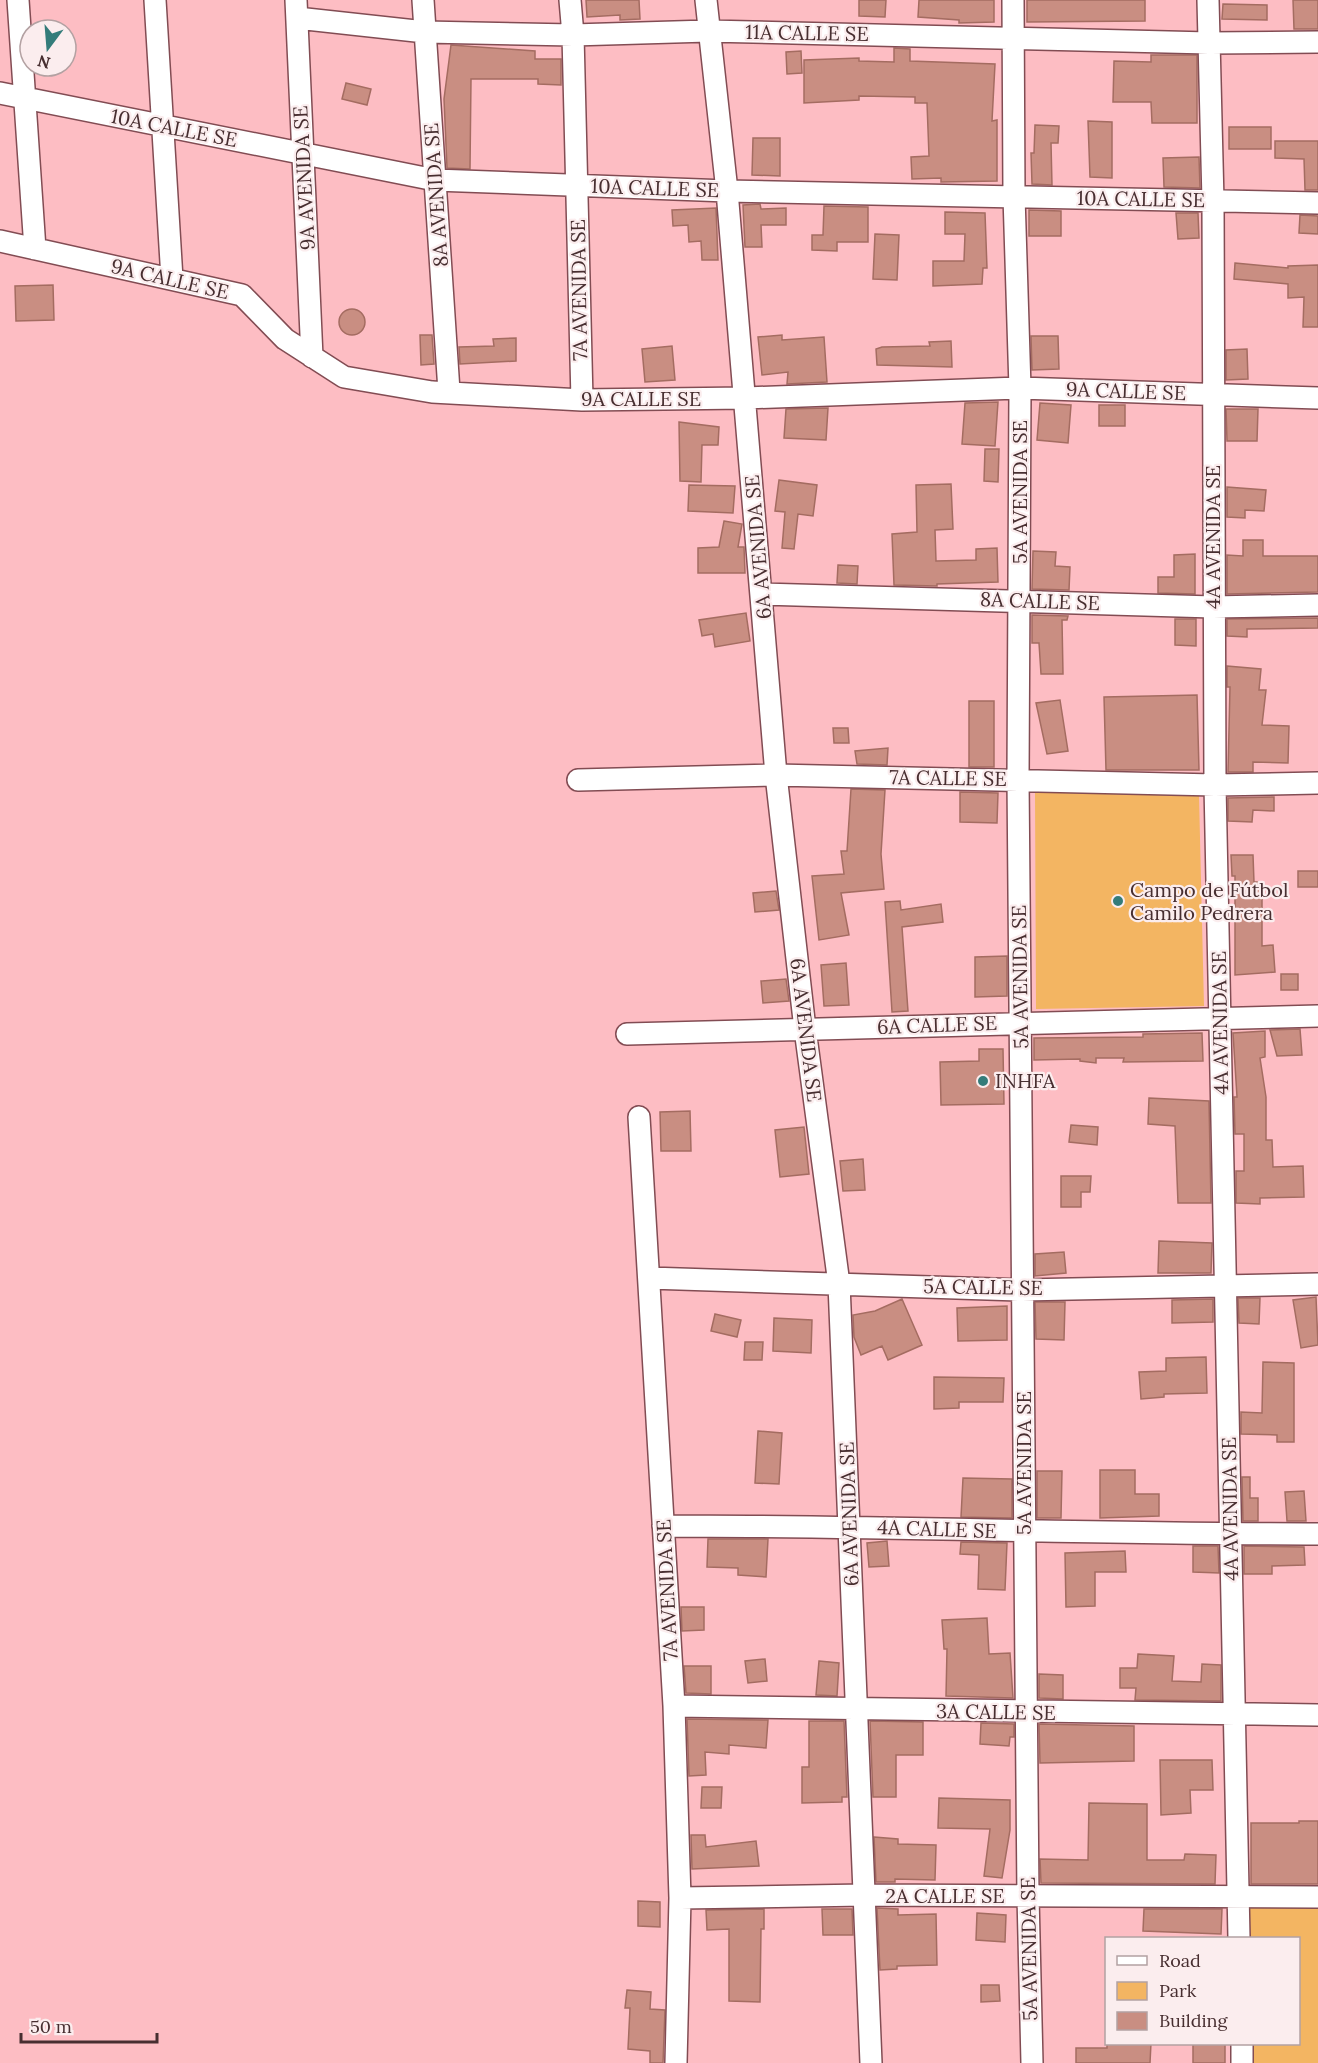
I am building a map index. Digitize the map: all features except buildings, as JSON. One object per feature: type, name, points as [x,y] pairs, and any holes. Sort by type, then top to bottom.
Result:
[{"type":"street","points":[[18,0],[35,249]]},
{"type":"street","points":[[155,0],[172,279]]},
{"type":"street","name":"8A AVENIDA SE","points":[[423,0],[449,391]]},
{"type":"street","name":"7A AVENIDA SE","points":[[570,0],[573,35],[582,400]]},
{"type":"street","name":"6A AVENIDA SE","points":[[706,0],[746,398],[776,775],[805,1029],[839,1284],[871,2063]]},
{"type":"street","name":"5A AVENIDA SE","points":[[1013,0],[1014,196],[1020,388],[1018,779],[1024,1533],[1032,2063]]},
{"type":"street","name":"4A AVENIDA SE","points":[[1208,0],[1213,201],[1215,785],[1239,1937]]},
{"type":"street","name":"11A CALLE SE","points":[[296,9],[426,32],[573,35],[708,31],[1013,36],[1209,43],[1318,42]]},
{"type":"street","name":"9A AVENIDA SE","points":[[296,9],[312,357]]},
{"type":"street","name":"10A CALLE SE","points":[[0,93],[435,180],[727,191],[1318,203]]},
{"type":"street","name":"9A CALLE SE","points":[[0,240],[242,295],[285,339],[344,377],[432,392],[449,391],[582,400],[746,398],[1020,388],[1318,398]]},
{"type":"street","name":"8A CALLE SE","points":[[762,594],[1213,607],[1318,605]]},
{"type":"street","name":"7A CALLE SE","points":[[579,780],[776,775],[1215,785],[1318,783]]},
{"type":"street","name":"6A CALLE SE","points":[[627,1034],[1318,1016]]},
{"type":"street","name":"7A AVENIDA SE","points":[[639,1117],[674,1706],[680,1898],[676,2063]]},
{"type":"street","name":"5A CALLE SE","points":[[649,1278],[1022,1290],[1226,1284],[1318,1284]]},
{"type":"street","name":"4A CALLE SE","points":[[663,1526],[849,1526],[1024,1533],[1318,1534]]},
{"type":"street","name":"3A CALLE SE","points":[[674,1706],[1026,1713],[1318,1715]]},
{"type":"street","name":"2A CALLE SE","points":[[680,1898],[864,1895],[1318,1897]]},
{"type":"street","points":[[1242,2045],[1242,2063]]},
{"type":"green space","name":"Campo de Fútbol Camilo Pedrera","points":[[1035,792],[1199,796],[1204,1006],[1036,1009]]},
{"type":"green space","points":[[1318,1906],[1318,2063],[1254,2063],[1253,2045],[1300,2045],[1300,1937],[1248,1937],[1247,1907]]},
{"type":"place","name":"Campo de Fútbol Camilo Pedrera","points":[[1118,901]]},
{"type":"place","name":"INHFA","points":[[983,1081]]}]
